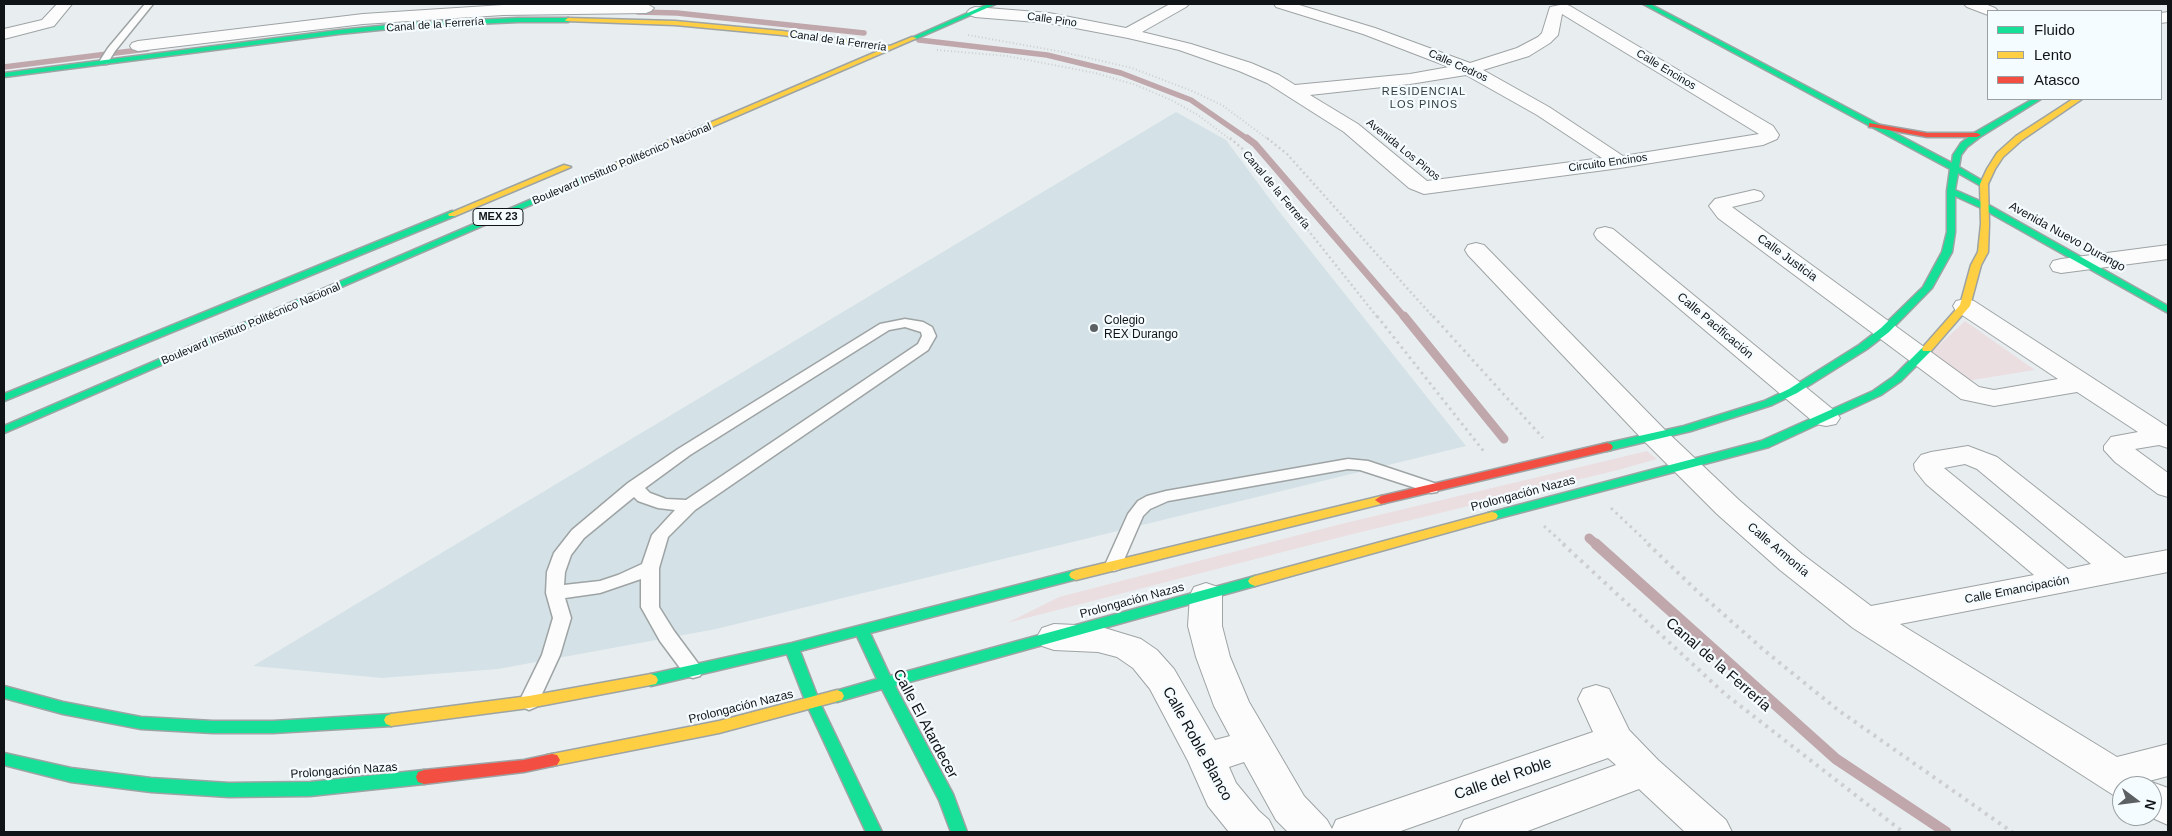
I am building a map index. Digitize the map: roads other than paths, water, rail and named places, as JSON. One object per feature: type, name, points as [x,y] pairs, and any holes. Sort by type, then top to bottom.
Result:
[{"type":"main road","name":"Boulevard Instituto Politécnico Nacional","points":[[4,430],[993,4]]},
{"type":"main road","points":[[1646,4],[1984,184]]},
{"type":"main road","name":"Canal de la Ferrería","points":[[4,75],[107,56],[308,35],[410,25],[647,11],[890,48]]},
{"type":"main road","points":[[849,52],[885,37]]},
{"type":"main road","name":"Prolongación Nazas","points":[[4,692],[63,708],[141,722],[213,727],[273,727],[368,722],[529,702],[693,671],[792,648],[1114,565],[1500,471],[1655,436],[1726,417],[1768,403],[1793,391],[1863,347],[1885,330],[1927,288],[1947,252],[1956,211],[1951,191],[1956,155],[1977,135],[2036,100]]},
{"type":"main road","name":"Prolongación Nazas","points":[[4,759],[71,775],[151,785],[229,790],[310,789],[524,766],[710,729],[813,703],[1525,507],[1765,444],[1826,418],[1877,393],[1897,379],[1920,357],[1965,306],[1976,265],[1983,252],[1985,224],[1984,184],[2000,155],[2019,138],[2076,100]]},
{"type":"main road","points":[[1872,124],[1927,135],[1977,135]]},
{"type":"main road","name":"Boulevard Instituto Politécnico Nacional","points":[[4,398],[582,161]]},
{"type":"main road","name":"Avenida Nuevo Durango","points":[[1951,191],[1984,206],[2069,266],[2168,310]]},
{"type":"main road","name":"Calle El Atardecer","points":[[862,631],[886,684],[947,799],[960,832]]},
{"type":"main road","points":[[792,648],[813,703],[874,832]]},
{"type":"street","points":[[4,34],[48,23],[64,4]]},
{"type":"street","points":[[340,4],[341,10],[357,16],[391,4]]},
{"type":"street","points":[[1133,30],[1181,4]]},
{"type":"street","name":"Calle Cedros","points":[[1281,4],[1369,31],[1469,69],[1543,111],[1620,162]]},
{"type":"street","points":[[1972,4],[1987,10]]},
{"type":"street","points":[[1031,16],[1048,6]]},
{"type":"street","name":"Calle Pino","points":[[1048,6],[1080,20]]},
{"type":"street","points":[[138,46],[357,16],[503,10],[647,11]]},
{"type":"street","name":"Calle Encinos","points":[[1550,35],[1555,10],[1569,10],[1766,130],[1770,135]]},
{"type":"street","name":"Calle Pino","points":[[975,12],[1080,20],[1133,30]]},
{"type":"street","name":"Avenida Los Pinos","points":[[1133,30],[1236,54],[1295,77],[1375,126]]},
{"type":"street","name":"Avenida Los Pinos","points":[[1133,30],[1219,58],[1272,79],[1351,128],[1420,186],[1424,188],[1439,179]]},
{"type":"street","points":[[1293,91],[1410,79],[1469,69],[1522,52],[1550,35],[1615,39]]},
{"type":"street","name":"Circuito Encinos","points":[[1439,179],[1620,162],[1763,139],[1770,135]]},
{"type":"street","name":"Calle Justicia","points":[[1754,196],[1722,203],[1720,206],[1726,213],[1885,330]]},
{"type":"street","name":"Calle Pacificación","points":[[1605,234],[1826,418]]},
{"type":"street","name":"Calle Armonía","points":[[1476,250],[1655,436],[1728,507],[1792,562],[1865,619],[2116,776]]},
{"type":"street","points":[[2069,266],[2168,252]]},
{"type":"street","points":[[1965,306],[2166,438]]},
{"type":"street","points":[[1885,330],[1962,388],[1970,393],[1987,398],[2081,383]]},
{"type":"street","points":[[2166,438],[2121,443],[2118,446],[2118,450],[2168,486]]},
{"type":"street","points":[[2062,581],[1936,477],[1928,464],[1931,461],[1968,455],[1987,463],[2120,570]]},
{"type":"street","name":"Calle Emancipación","points":[[1865,619],[2168,561]]},
{"type":"street","points":[[1206,595],[1205,626],[1232,706],[1290,808],[1313,832]]},
{"type":"street","name":"Calle Roble Blanco","points":[[1054,637],[1098,639],[1129,648],[1145,659],[1162,680],[1206,758],[1222,794],[1254,832]]},
{"type":"street","points":[[1596,699],[1615,740],[1712,832]]},
{"type":"street","name":"Calle del Roble","points":[[1350,832],[1615,740]]},
{"type":"street","points":[[1206,758],[1253,744]]},
{"type":"street","points":[[2131,776],[2168,760]]},
{"type":"street","points":[[1478,832],[1645,770]]},
{"type":"lane","points":[[107,56],[149,4]]},
{"type":"lane","points":[[529,702],[551,655],[562,618],[555,592],[556,572],[563,553],[578,534],[634,487],[684,452],[885,327],[905,323],[918,325],[927,330],[929,336],[923,347],[688,506],[660,535],[650,568],[650,606],[666,636],[693,671]]},
{"type":"lane","points":[[1114,565],[1136,514],[1153,500],[1166,496],[1348,464],[1362,465],[1431,488]]},
{"type":"lane","points":[[634,487],[644,497],[657,502],[688,506]]},
{"type":"lane","points":[[555,592],[600,587],[624,580],[650,568]]},
{"type":"waterway","points":[[638,12],[677,13],[864,33]]},
{"type":"waterway","points":[[919,40],[1047,55],[1121,73],[1191,100],[1249,140]]},
{"type":"waterway","points":[[4,67],[147,49]]},
{"type":"waterway","points":[[1247,138],[1255,144],[1405,318]]},
{"type":"waterway","points":[[1404,316],[1504,439]]},
{"type":"waterway","points":[[1589,538],[1597,545]]},
{"type":"waterway","points":[[1596,544],[1836,759],[1946,832]]},
{"type":"place","name":"Colegio REX Durango","points":[[1094,328]]},
{"type":"district","name":"RESIDENCIAL LOS PINOS","points":[[1424,98]]}]
